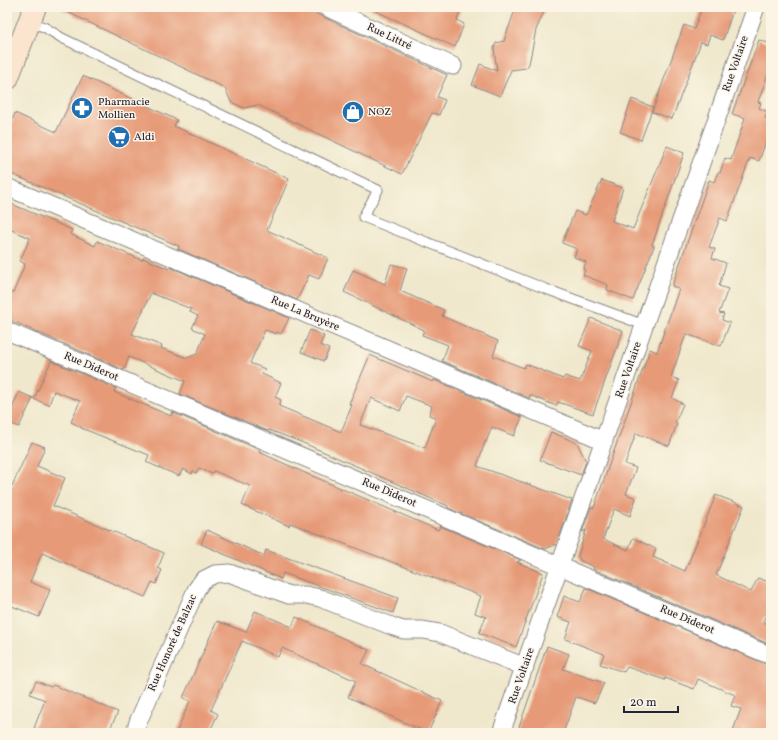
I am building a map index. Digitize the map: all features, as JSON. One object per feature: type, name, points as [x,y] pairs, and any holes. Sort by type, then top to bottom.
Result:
[{"type":"street","name":"Rue Littré","points":[[326,7],[453,66]]},
{"type":"street","name":"Rue Voltaire","points":[[502,733],[756,7]]},
{"type":"street","points":[[7,78],[32,15]]},
{"type":"street","name":"Rue La Bruyère","points":[[7,187],[604,441]]},
{"type":"street","name":"Rue Diderot","points":[[7,331],[771,656]]},
{"type":"street","name":"Rue Honoré de Balzac","points":[[135,733],[138,722],[196,590],[203,580],[216,574],[236,574],[289,595],[313,595],[403,630],[423,630],[440,633],[525,667]]},
{"type":"lane","points":[[32,15],[44,27],[62,38],[378,190],[364,216],[546,289],[644,325]]},
{"type":"building","points":[[57,7],[302,7],[447,75],[437,97],[445,100],[439,115],[432,113],[402,174],[258,105],[244,108],[231,102],[225,88]]},
{"type":"building","points":[[367,7],[462,7],[457,20],[464,24],[455,47]]},
{"type":"building","points":[[516,7],[546,7],[536,30],[529,64],[526,68],[511,70],[500,96],[472,85],[480,64],[497,71],[494,48],[496,43],[504,41]]},
{"type":"building","points":[[702,7],[734,7],[723,40],[710,35],[707,44],[701,42],[672,119],[652,112],[684,25],[694,29]]},
{"type":"building","points":[[759,40],[771,44],[771,75],[768,74],[758,102],[761,103],[759,108],[768,112],[765,118],[771,120],[771,127],[759,161],[750,158],[727,221],[720,218],[709,247],[715,249],[712,258],[726,263],[719,286],[728,289],[719,313],[724,314],[722,320],[730,323],[721,346],[686,334],[671,377],[679,380],[672,398],[683,404],[675,423],[677,424],[669,446],[636,433],[625,464],[636,468],[626,494],[636,498],[630,516],[614,509],[603,539],[628,550],[633,538],[656,549],[653,557],[685,571],[716,495],[744,506],[716,575],[751,592],[758,578],[771,583],[771,602],[763,622],[771,625],[771,645],[593,569],[594,567],[581,561],[578,556],[586,530],[582,532],[591,507],[594,508],[650,349],[657,352],[679,289],[672,286],[709,180],[714,182],[718,172],[720,173],[725,158],[731,160],[745,118],[732,114]]},
{"type":"building","points":[[83,76],[177,120],[174,126],[289,179],[267,230],[328,258],[319,279],[309,275],[297,300],[178,249],[179,246],[7,172],[7,134],[15,113],[56,132]]},
{"type":"building","points":[[632,99],[653,107],[641,140],[620,132]]},
{"type":"building","points":[[667,146],[684,153],[652,245],[654,246],[633,300],[607,290],[608,285],[583,275],[585,270],[583,269],[586,262],[574,257],[577,249],[562,243],[575,211],[586,215],[602,180],[623,188],[612,221],[633,229]]},
{"type":"building","points":[[7,202],[72,230],[70,234],[95,246],[97,241],[142,260],[143,258],[169,269],[170,267],[289,318],[281,334],[277,332],[276,334],[265,330],[250,363],[265,369],[262,374],[281,383],[275,397],[281,400],[279,406],[341,432],[352,405],[349,404],[370,355],[433,382],[434,380],[522,417],[514,436],[492,427],[477,466],[572,500],[557,544],[545,549],[448,508],[448,506],[301,442],[269,430],[268,431],[180,394],[185,381],[129,357],[124,370],[7,319],[7,291],[13,293],[25,264],[20,261],[30,238],[7,228]],"holes":[[[151,293],[191,309],[190,312],[198,316],[192,328],[205,334],[197,354],[187,358],[161,348],[162,346],[132,334]],[[406,396],[432,406],[429,415],[436,418],[425,448],[360,425],[371,398],[400,411]]]},
{"type":"building","points":[[391,264],[407,268],[400,291],[444,310],[442,316],[498,341],[493,356],[524,368],[526,364],[563,379],[565,376],[580,381],[592,351],[579,346],[591,318],[623,331],[593,414],[558,402],[556,406],[530,395],[529,398],[442,361],[448,345],[422,335],[424,330],[344,292],[353,270],[385,284]]},
{"type":"building","points":[[310,330],[324,336],[320,345],[329,349],[324,361],[301,352]]},
{"type":"building","points":[[51,361],[116,388],[114,392],[171,416],[172,412],[260,450],[259,452],[303,472],[438,530],[440,526],[521,560],[517,562],[543,573],[516,647],[479,633],[486,617],[475,613],[481,596],[290,523],[289,526],[242,505],[250,486],[214,471],[212,474],[199,468],[196,473],[193,471],[192,474],[183,469],[179,476],[146,462],[149,455],[81,428],[71,422],[80,401],[54,391],[49,405],[34,399]]},
{"type":"building","points":[[19,392],[33,398],[19,427],[7,422],[7,420]]},
{"type":"building","points":[[551,432],[577,443],[586,461],[581,475],[540,460]]},
{"type":"building","points":[[32,442],[45,447],[37,466],[65,478],[53,506],[164,553],[158,568],[162,570],[156,584],[152,582],[145,597],[42,553],[30,582],[50,590],[39,617],[7,604],[7,484],[12,486]]},
{"type":"building","points":[[207,530],[264,556],[266,550],[398,598],[393,613],[283,573],[281,579],[201,544]]},
{"type":"building","points":[[586,588],[771,666],[771,733],[732,733],[741,709],[731,706],[735,695],[698,679],[694,689],[665,678],[665,680],[627,667],[624,672],[600,664],[604,654],[565,639],[571,622],[557,617],[564,596],[580,602]]},
{"type":"building","points":[[255,611],[292,627],[296,617],[369,650],[362,664],[442,701],[428,733],[348,697],[356,681],[282,648],[278,657],[242,641],[211,710],[218,714],[209,733],[176,733],[190,701],[183,698],[217,621],[246,632]]},
{"type":"building","points":[[547,646],[569,654],[563,669],[604,683],[595,703],[576,697],[563,733],[517,733]]},
{"type":"building","points":[[36,681],[51,687],[53,685],[118,712],[108,733],[46,733],[34,728],[45,700],[30,694]]},
{"type":"place","name":"Pharmacie Mollien","points":[[82,108]]},
{"type":"place","name":"NOZ","points":[[353,112]]},
{"type":"place","name":"Aldi","points":[[119,137]]}]
